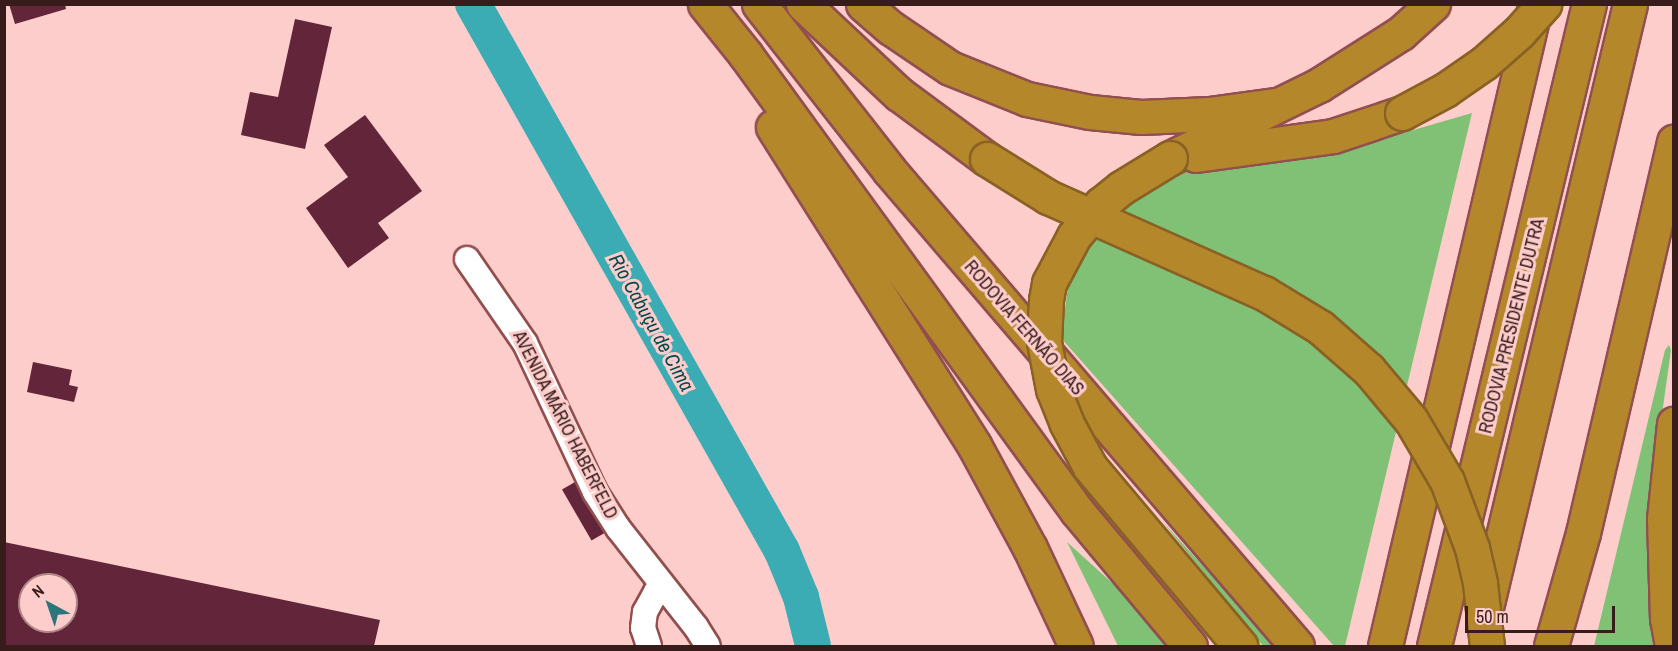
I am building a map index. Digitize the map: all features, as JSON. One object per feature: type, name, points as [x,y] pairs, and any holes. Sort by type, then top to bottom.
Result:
[{"type":"highway","points":[[700,4],[734,67],[974,444],[1030,548],[1076,646]]},
{"type":"highway","points":[[705,4],[745,54],[1077,511],[1190,646]]},
{"type":"highway","name":"RODOVIA FERNÃO DIAS","points":[[759,4],[909,195],[1016,316],[1297,646]]},
{"type":"highway","points":[[804,4],[899,94],[987,159],[1048,197],[1264,293],[1320,327],[1369,370],[1411,420],[1447,481],[1472,548],[1480,582],[1487,646]]},
{"type":"highway","points":[[863,4],[891,28],[950,68],[1027,99],[1090,112],[1141,117],[1209,114],[1276,105]]},
{"type":"highway","points":[[1240,646],[1090,467],[1066,422],[1053,389],[1044,342],[1046,300],[1050,283],[1074,236],[1101,204],[1121,188],[1170,158],[1319,85],[1401,33],[1433,4]]},
{"type":"highway","points":[[1386,643],[1535,4]]},
{"type":"highway","points":[[1170,158],[1317,140],[1357,130],[1402,113],[1445,90],[1484,63],[1519,32],[1544,4]]},
{"type":"highway","name":"RODOVIA PRESIDENTE DUTRA","points":[[1434,646],[1589,4]]},
{"type":"highway","points":[[1476,646],[1630,4]]},
{"type":"highway","points":[[1551,646],[1583,533],[1674,141]]},
{"type":"highway","points":[[1672,646],[1667,619],[1664,519],[1674,424]]},
{"type":"highway","points":[[974,444],[1013,488],[1097,646]]},
{"type":"highway","points":[[1571,646],[1583,533]]},
{"type":"street","name":"AVENIDA MÁRIO HABERFELD","points":[[467,259],[525,343],[596,492],[618,528],[696,627],[708,646]]},
{"type":"street","points":[[649,646],[643,628],[645,612],[650,601],[664,587]]},
{"type":"green space","points":[[1472,113],[1345,646],[1334,646],[1061,338],[1071,265],[1132,196],[1189,169],[1341,151]]},
{"type":"green space","points":[[1669,345],[1671,350],[1650,500],[1660,646],[1594,646],[1665,350]]},
{"type":"green space","points":[[1162,521],[1267,636],[1275,646],[1263,646]]},
{"type":"green space","points":[[1067,542],[1121,591],[1175,646],[1118,646]]},
{"type":"building","points":[[9,4],[65,4],[66,9],[15,24]]},
{"type":"building","points":[[295,19],[332,27],[305,149],[241,135],[250,92],[278,97]]},
{"type":"building","points":[[365,115],[422,191],[378,223],[389,238],[348,268],[306,208],[348,177],[324,145]]},
{"type":"building","points":[[33,362],[72,370],[69,385],[78,387],[74,402],[27,392]]},
{"type":"building","points":[[575,482],[604,533],[592,541],[562,490]]},
{"type":"building","points":[[4,542],[380,620],[374,646],[4,646]]},
{"type":"waterway","name":"Rio Cabuçu de Cima","points":[[473,4],[782,551],[801,597],[813,646]]}]
